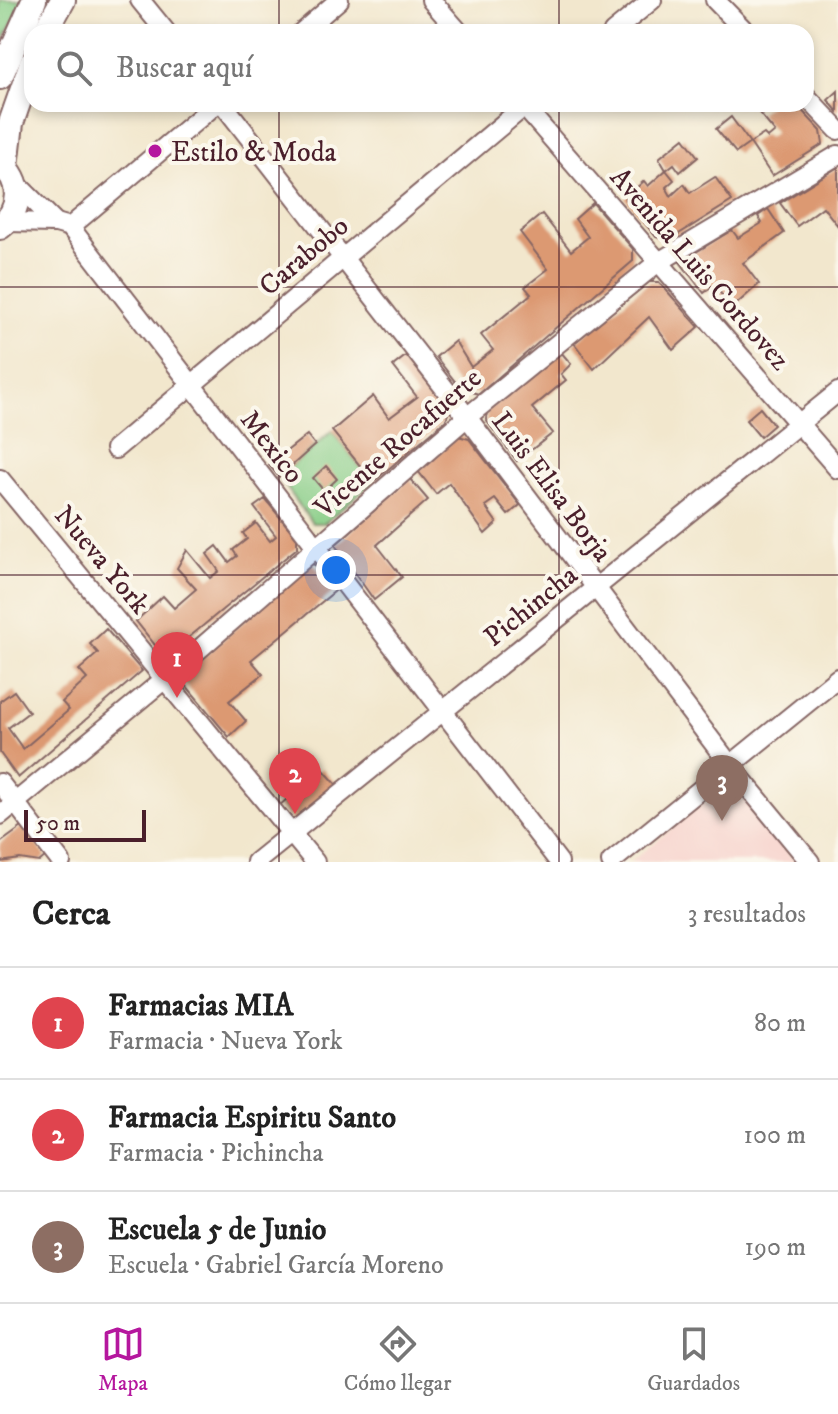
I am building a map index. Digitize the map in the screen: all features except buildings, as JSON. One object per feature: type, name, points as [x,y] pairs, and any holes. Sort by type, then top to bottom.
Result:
[{"type":"main road","points":[[0,77],[34,0]]},
{"type":"main road","points":[[50,24],[63,0]]},
{"type":"main road","points":[[3,224],[16,204],[7,171],[11,123],[24,86]]},
{"type":"street","points":[[140,0],[160,24]]},
{"type":"street","points":[[311,24],[339,0]]},
{"type":"street","points":[[431,0],[452,24]]},
{"type":"street","points":[[623,24],[652,0]]},
{"type":"street","points":[[715,0],[738,24]]},
{"type":"street","points":[[814,104],[838,130]]},
{"type":"street","points":[[3,224],[63,225],[206,112]]},
{"type":"street","name":"Luis Elisa Borja","points":[[229,112],[467,417],[730,765],[810,862]]},
{"type":"street","name":"Carabobo","points":[[115,449],[516,112]]},
{"type":"street","name":"Avenida Luis Cordovez","points":[[530,112],[657,263],[837,466]]},
{"type":"street","name":"Vicente Rocafuerte","points":[[0,815],[166,678],[467,417],[657,263],[838,155]]},
{"type":"street","name":"Mexico","points":[[7,171],[63,225],[559,862]]},
{"type":"street","name":"Pichincha","points":[[256,862],[838,392]]},
{"type":"street","name":"Nueva York","points":[[0,479],[315,862]]},
{"type":"street","points":[[611,862],[838,678]]},
{"type":"street","points":[[0,783],[61,862]]},
{"type":"shaded area","points":[[732,781],[795,862],[630,862]]},
{"type":"green space","points":[[0,0],[25,0],[0,46]]},
{"type":"green space","points":[[332,431],[373,482],[325,523],[312,523],[279,477]]},
{"type":"place","name":"Estilo & Moda","points":[[155,151]]},
{"type":"place","name":"Farmacias MIA","points":[[177,698]]},
{"type":"place","name":"Farmacia Espiritu Santo","points":[[295,814]]},
{"type":"place","name":"Escuela 5 de Junio","points":[[722,821]]}]
